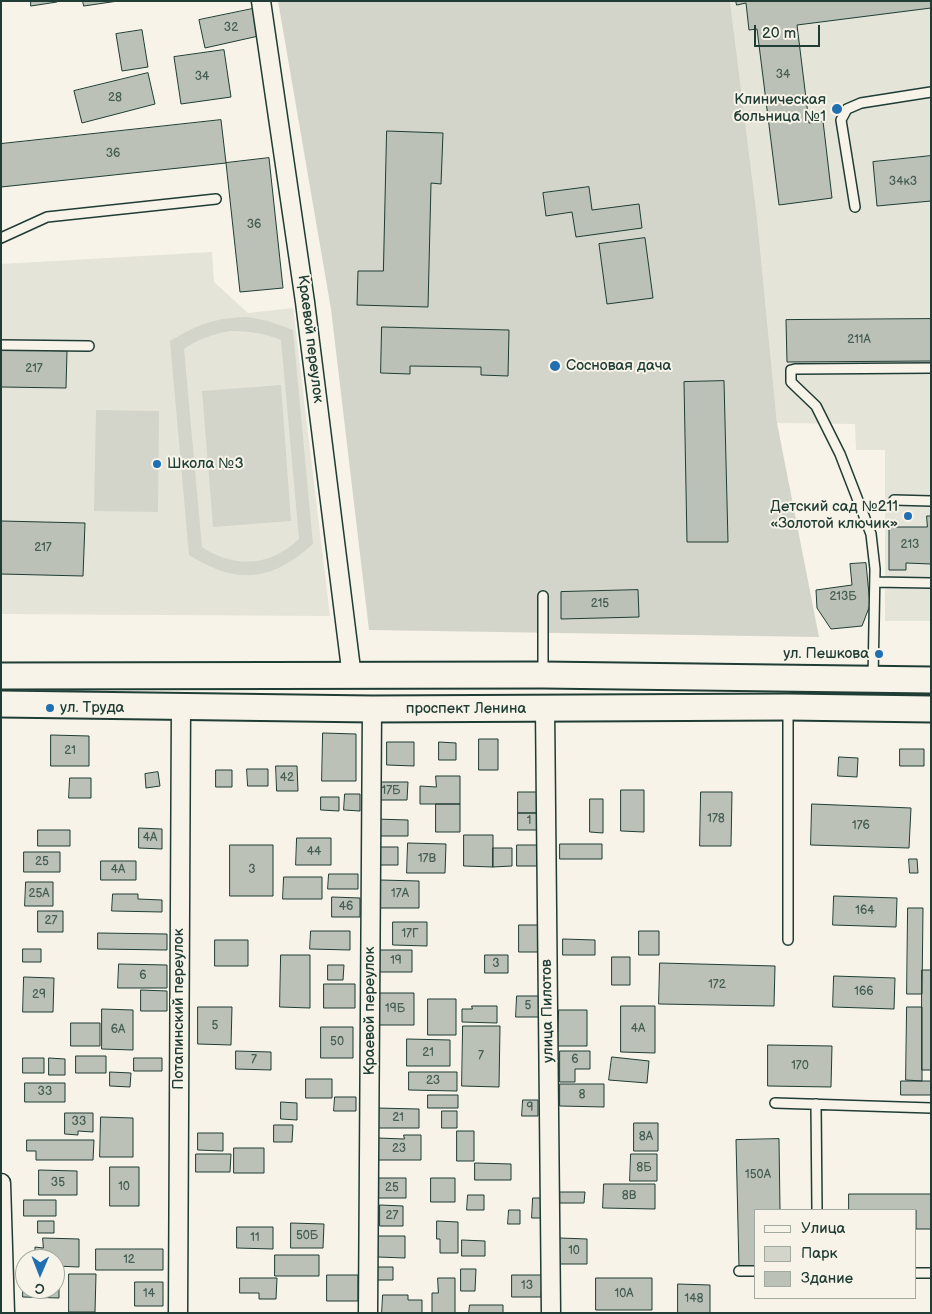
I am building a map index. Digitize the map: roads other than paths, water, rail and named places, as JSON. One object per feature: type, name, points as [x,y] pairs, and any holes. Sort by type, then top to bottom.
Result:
[{"type":"main road","points":[[1,676],[542,676],[931,680]]},
{"type":"main road","name":"проспект Ленина","points":[[1,704],[372,709],[788,707],[931,709]]},
{"type":"street","name":"Краевой переулок","points":[[261,1],[305,302],[352,677]]},
{"type":"street","name":"Потапинский переулок","points":[[178,1313],[180,706]]},
{"type":"street","name":"улица Пилотов","points":[[546,708],[551,1313]]},
{"type":"street","name":"Краевой переулок","points":[[368,1313],[372,709]]},
{"type":"street","points":[[1,1184],[5,1313]]},
{"type":"lane","points":[[855,207],[841,120],[847,108],[861,103],[931,92]]},
{"type":"lane","points":[[1,238],[47,217],[216,199]]},
{"type":"lane","points":[[1,345],[89,346]]},
{"type":"lane","points":[[874,679],[875,568],[871,534],[844,463],[816,406],[791,382],[790,373],[791,370],[795,369],[931,368]]},
{"type":"lane","points":[[894,500],[931,501]]},
{"type":"lane","points":[[875,582],[931,583]]},
{"type":"lane","points":[[542,676],[543,596]]},
{"type":"lane","points":[[788,707],[788,940]]},
{"type":"lane","points":[[776,1103],[931,1108]]},
{"type":"lane","points":[[816,1104],[816,1209]]},
{"type":"lane","points":[[738,1271],[754,1271]]},
{"type":"lane","points":[[917,1273],[931,1273]]},
{"type":"place","name":"Клиническая больница №1","points":[[837,109]]},
{"type":"place","name":"Сосновая дача","points":[[555,366]]},
{"type":"place","name":"Школа №3","points":[[157,464]]},
{"type":"place","name":"Детский сад №211 «Золотой ключик»","points":[[908,516]]},
{"type":"place","name":"ул. Пешкова","points":[[879,654]]},
{"type":"place","name":"ул. Труда","points":[[50,708]]}]
